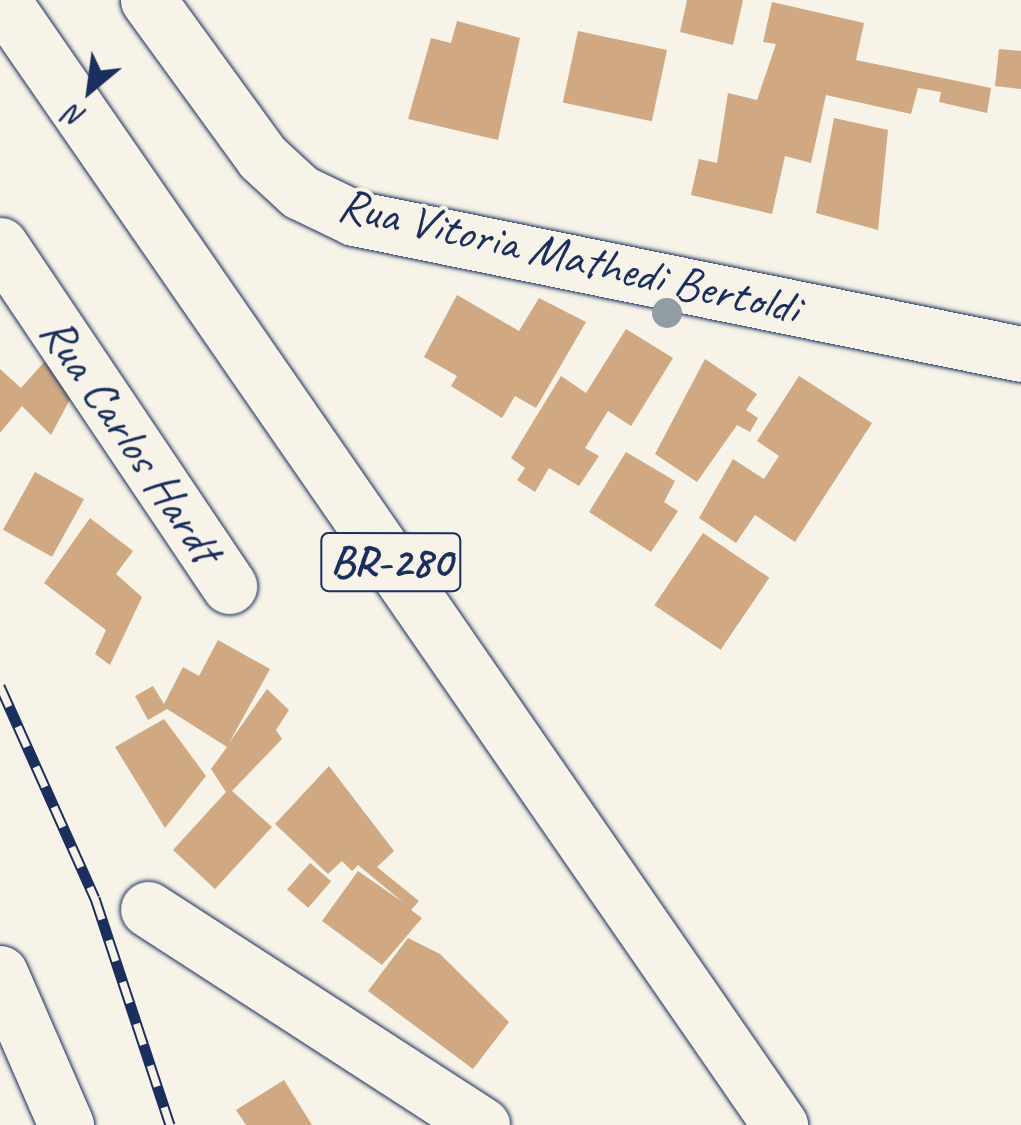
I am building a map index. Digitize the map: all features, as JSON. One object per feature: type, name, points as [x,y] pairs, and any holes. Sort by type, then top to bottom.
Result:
[{"type":"main road","name":"BR-280","points":[[2,0],[780,1125]]},
{"type":"main road","name":"Rua Vitoria Mathedi Bertoldi","points":[[148,0],[262,156],[300,192],[354,218],[1021,354]]},
{"type":"main road","name":"Rua Carlos Hardt","points":[[0,245],[228,586]]},
{"type":"main road","points":[[148,909],[482,1125]]},
{"type":"main road","points":[[0,972],[66,1125]]},
{"type":"building","points":[[687,0],[743,0],[733,45],[680,32]]},
{"type":"building","points":[[772,2],[864,23],[856,60],[991,88],[987,113],[939,102],[941,92],[918,88],[911,114],[826,95],[811,163],[785,156],[772,214],[691,195],[699,159],[717,163],[728,93],[757,100],[776,44],[763,42]]},
{"type":"building","points":[[457,21],[520,38],[498,140],[408,119],[431,38],[451,43]]},
{"type":"building","points":[[578,31],[667,50],[652,121],[563,102]]},
{"type":"building","points":[[999,49],[1021,51],[1021,89],[995,86]]},
{"type":"building","points":[[834,118],[888,130],[878,230],[816,213]]},
{"type":"building","points":[[457,295],[519,331],[539,298],[586,322],[536,408],[515,396],[502,418],[451,386],[457,376],[424,357]]},
{"type":"building","points":[[626,329],[673,358],[631,426],[608,411],[585,448],[599,456],[579,486],[549,468],[535,492],[517,480],[525,468],[511,458],[561,376],[586,393]]},
{"type":"building","points":[[53,352],[76,388],[51,435],[22,406],[0,433],[0,369],[21,388]]},
{"type":"building","points":[[705,359],[757,394],[746,410],[758,418],[750,432],[737,425],[697,482],[655,454]]},
{"type":"building","points":[[799,376],[872,423],[795,542],[755,515],[736,543],[699,518],[733,459],[764,479],[779,456],[757,441]]},
{"type":"building","points":[[626,452],[675,481],[664,502],[678,511],[651,552],[589,512]]},
{"type":"building","points":[[35,472],[84,499],[52,557],[3,530]]},
{"type":"building","points":[[90,518],[133,551],[116,574],[142,597],[110,665],[95,654],[106,630],[44,583]]},
{"type":"building","points":[[703,533],[769,578],[721,650],[654,605]]},
{"type":"building","points":[[218,640],[270,669],[229,743],[267,689],[289,710],[276,730],[282,739],[232,791],[272,827],[215,889],[173,850],[226,792],[211,769],[227,747],[167,709],[148,720],[135,696],[153,686],[164,704],[183,667],[199,676]]},
{"type":"building","points":[[164,719],[206,776],[165,828],[115,747]]},
{"type":"building","points":[[329,766],[394,851],[377,867],[419,901],[411,910],[422,918],[382,965],[322,921],[358,871],[404,903],[358,865],[352,871],[342,861],[328,874],[275,824]]},
{"type":"building","points":[[310,863],[331,881],[308,908],[287,889]]},
{"type":"building","points":[[408,938],[440,954],[509,1022],[473,1069],[368,991]]},
{"type":"building","points":[[284,1080],[312,1125],[246,1125],[236,1110]]},
{"type":"railway","points":[[0,686],[95,898],[170,1125]]}]
